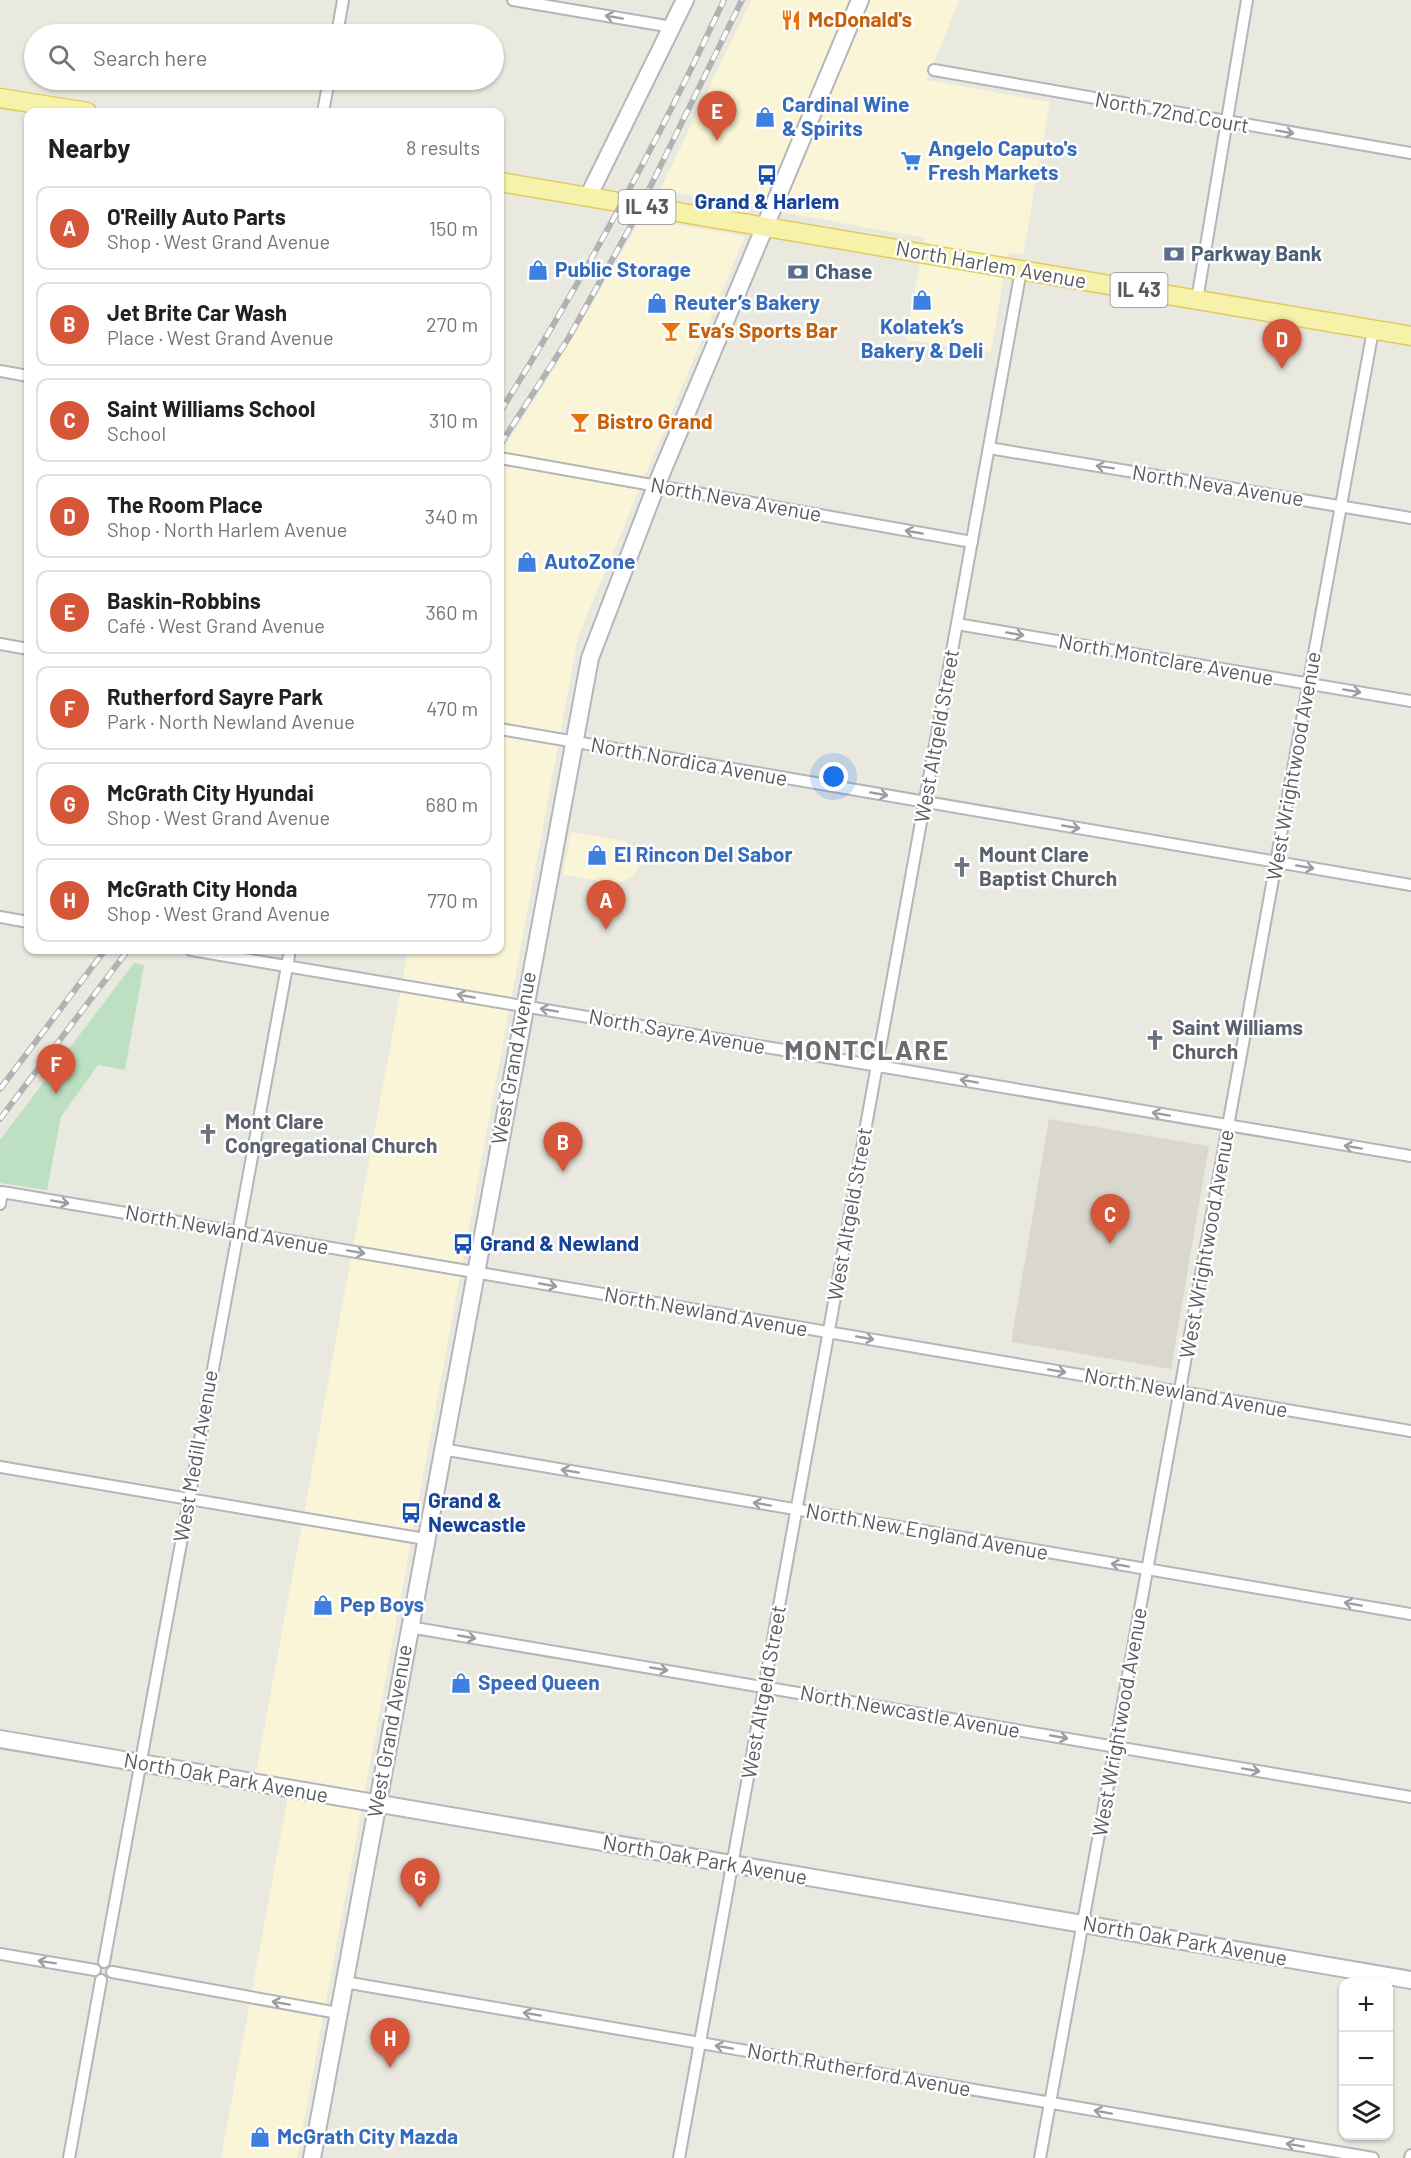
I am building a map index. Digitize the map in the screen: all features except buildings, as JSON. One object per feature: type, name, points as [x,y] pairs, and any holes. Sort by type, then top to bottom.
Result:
[{"type":"main road","points":[[588,197],[685,0]]},
{"type":"main road","name":"West Grand Avenue","points":[[312,2158],[590,658],[656,486],[860,0]]},
{"type":"main road","points":[[0,98],[62,108]]},
{"type":"main road","name":"North Harlem Avenue","points":[[504,183],[1411,336]]},
{"type":"main road","name":"North Oak Park Avenue","points":[[0,1740],[1411,1980]]},
{"type":"street","points":[[339,24],[343,0]]},
{"type":"street","points":[[513,0],[672,27]]},
{"type":"street","points":[[1197,300],[1247,0]]},
{"type":"street","name":"North 72nd Court","points":[[934,70],[1411,153]]},
{"type":"street","points":[[324,108],[327,90]]},
{"type":"street","name":"West Altgeld Street","points":[[679,2158],[1021,270]]},
{"type":"street","name":"West Wrightwood Avenue","points":[[1040,2158],[1373,330]]},
{"type":"street","points":[[0,371],[24,375]]},
{"type":"street","name":"North Neva Avenue","points":[[989,448],[1411,518]]},
{"type":"street","name":"North Neva Avenue","points":[[504,459],[972,542]]},
{"type":"street","name":"North Montclare Avenue","points":[[957,624],[1411,701]]},
{"type":"street","points":[[0,644],[24,648]]},
{"type":"street","name":"North Nordica Avenue","points":[[504,730],[1411,885]]},
{"type":"street","points":[[0,917],[24,921]]},
{"type":"street","name":"North Sayre Avenue","points":[[215,954],[1411,1156]]},
{"type":"street","name":"West Medill Avenue","points":[[104,1962],[236,1232],[289,954]]},
{"type":"street","name":"North Newland Avenue","points":[[1,1198],[236,1232],[1411,1431]]},
{"type":"street","name":"North New England Avenue","points":[[442,1449],[1411,1614]]},
{"type":"street","points":[[0,1467],[425,1539]]},
{"type":"street","name":"North Newcastle Avenue","points":[[410,1627],[1411,1797]]},
{"type":"street","points":[[0,1954],[98,1975],[107,1979],[112,1972]]},
{"type":"street","points":[[69,2158],[98,1975],[97,1965],[104,1962],[111,1967],[112,1972]]},
{"type":"street","points":[[112,1972],[338,2013]]},
{"type":"street","name":"North Rutherford Avenue","points":[[344,1982],[1373,2158]]},
{"type":"shaded area","points":[[751,0],[959,0],[927,80],[1050,102],[1023,255],[1008,252],[991,352],[906,340],[925,238],[660,190]]},
{"type":"shaded area","points":[[641,219],[745,236],[578,637],[297,2158],[221,2158],[288,1796],[253,1789],[407,954],[504,954],[504,448],[557,364]]},
{"type":"shaded area","points":[[571,832],[624,841],[632,846],[638,855],[638,867],[633,877],[616,884],[563,875]]},
{"type":"shaded area","points":[[1049,1119],[1209,1146],[1171,1369],[1011,1342]]},
{"type":"green space","points":[[134,963],[144,965],[125,1070],[98,1065],[61,1117],[47,1190],[0,1183],[0,1140]]},
{"type":"railway","points":[[504,406],[561,312],[618,210],[673,106],[724,0]]},
{"type":"railway","points":[[504,439],[568,339],[633,222],[742,0]]},
{"type":"railway","points":[[0,1089],[102,954]]},
{"type":"railway","points":[[0,1119],[125,954]]},
{"type":"place","name":"McDonald's","points":[[791,20]]},
{"type":"place","name":"Cardinal Wine & Spirits","points":[[765,117]]},
{"type":"place","name":"Baskin-Robbins","points":[[717,141]]},
{"type":"place","name":"Angelo Caputo's Fresh Markets","points":[[911,161]]},
{"type":"place","name":"Grand & Harlem","points":[[767,175]]},
{"type":"place","name":"Parkway Bank","points":[[1174,254]]},
{"type":"place","name":"Public Storage","points":[[538,270]]},
{"type":"place","name":"Chase","points":[[798,272]]},
{"type":"place","name":"Kolatek’s Bakery & Deli","points":[[922,300]]},
{"type":"place","name":"Reuter’s Bakery","points":[[657,303]]},
{"type":"place","name":"Eva’s Sports Bar","points":[[671,331]]},
{"type":"place","name":"The Room Place","points":[[1282,369]]},
{"type":"place","name":"Bistro Grand","points":[[580,422]]},
{"type":"place","name":"AutoZone","points":[[527,562]]},
{"type":"place","name":"El Rincon Del Sabor","points":[[597,855]]},
{"type":"place","name":"Mount Clare Baptist Church","points":[[962,867]]},
{"type":"place","name":"O'Reilly Auto Parts","points":[[606,930]]},
{"type":"place","name":"Saint Williams Church","points":[[1155,1040]]},
{"type":"place","name":"Rutherford Sayre Park","points":[[56,1094]]},
{"type":"place","name":"Mont Clare Congregational Church","points":[[208,1134]]},
{"type":"place","name":"Jet Brite Car Wash","points":[[563,1172]]},
{"type":"place","name":"Grand & Newland","points":[[463,1244]]},
{"type":"place","name":"Saint Williams School","points":[[1110,1244]]},
{"type":"place","name":"Grand & Newcastle","points":[[411,1513]]},
{"type":"place","name":"Pep Boys","points":[[323,1605]]},
{"type":"place","name":"Speed Queen","points":[[461,1683]]},
{"type":"place","name":"McGrath City Hyundai","points":[[420,1908]]},
{"type":"place","name":"McGrath City Honda","points":[[390,2068]]},
{"type":"place","name":"McGrath City Mazda","points":[[260,2137]]},
{"type":"district","name":"MONTCLARE","points":[[867,1051]]}]
